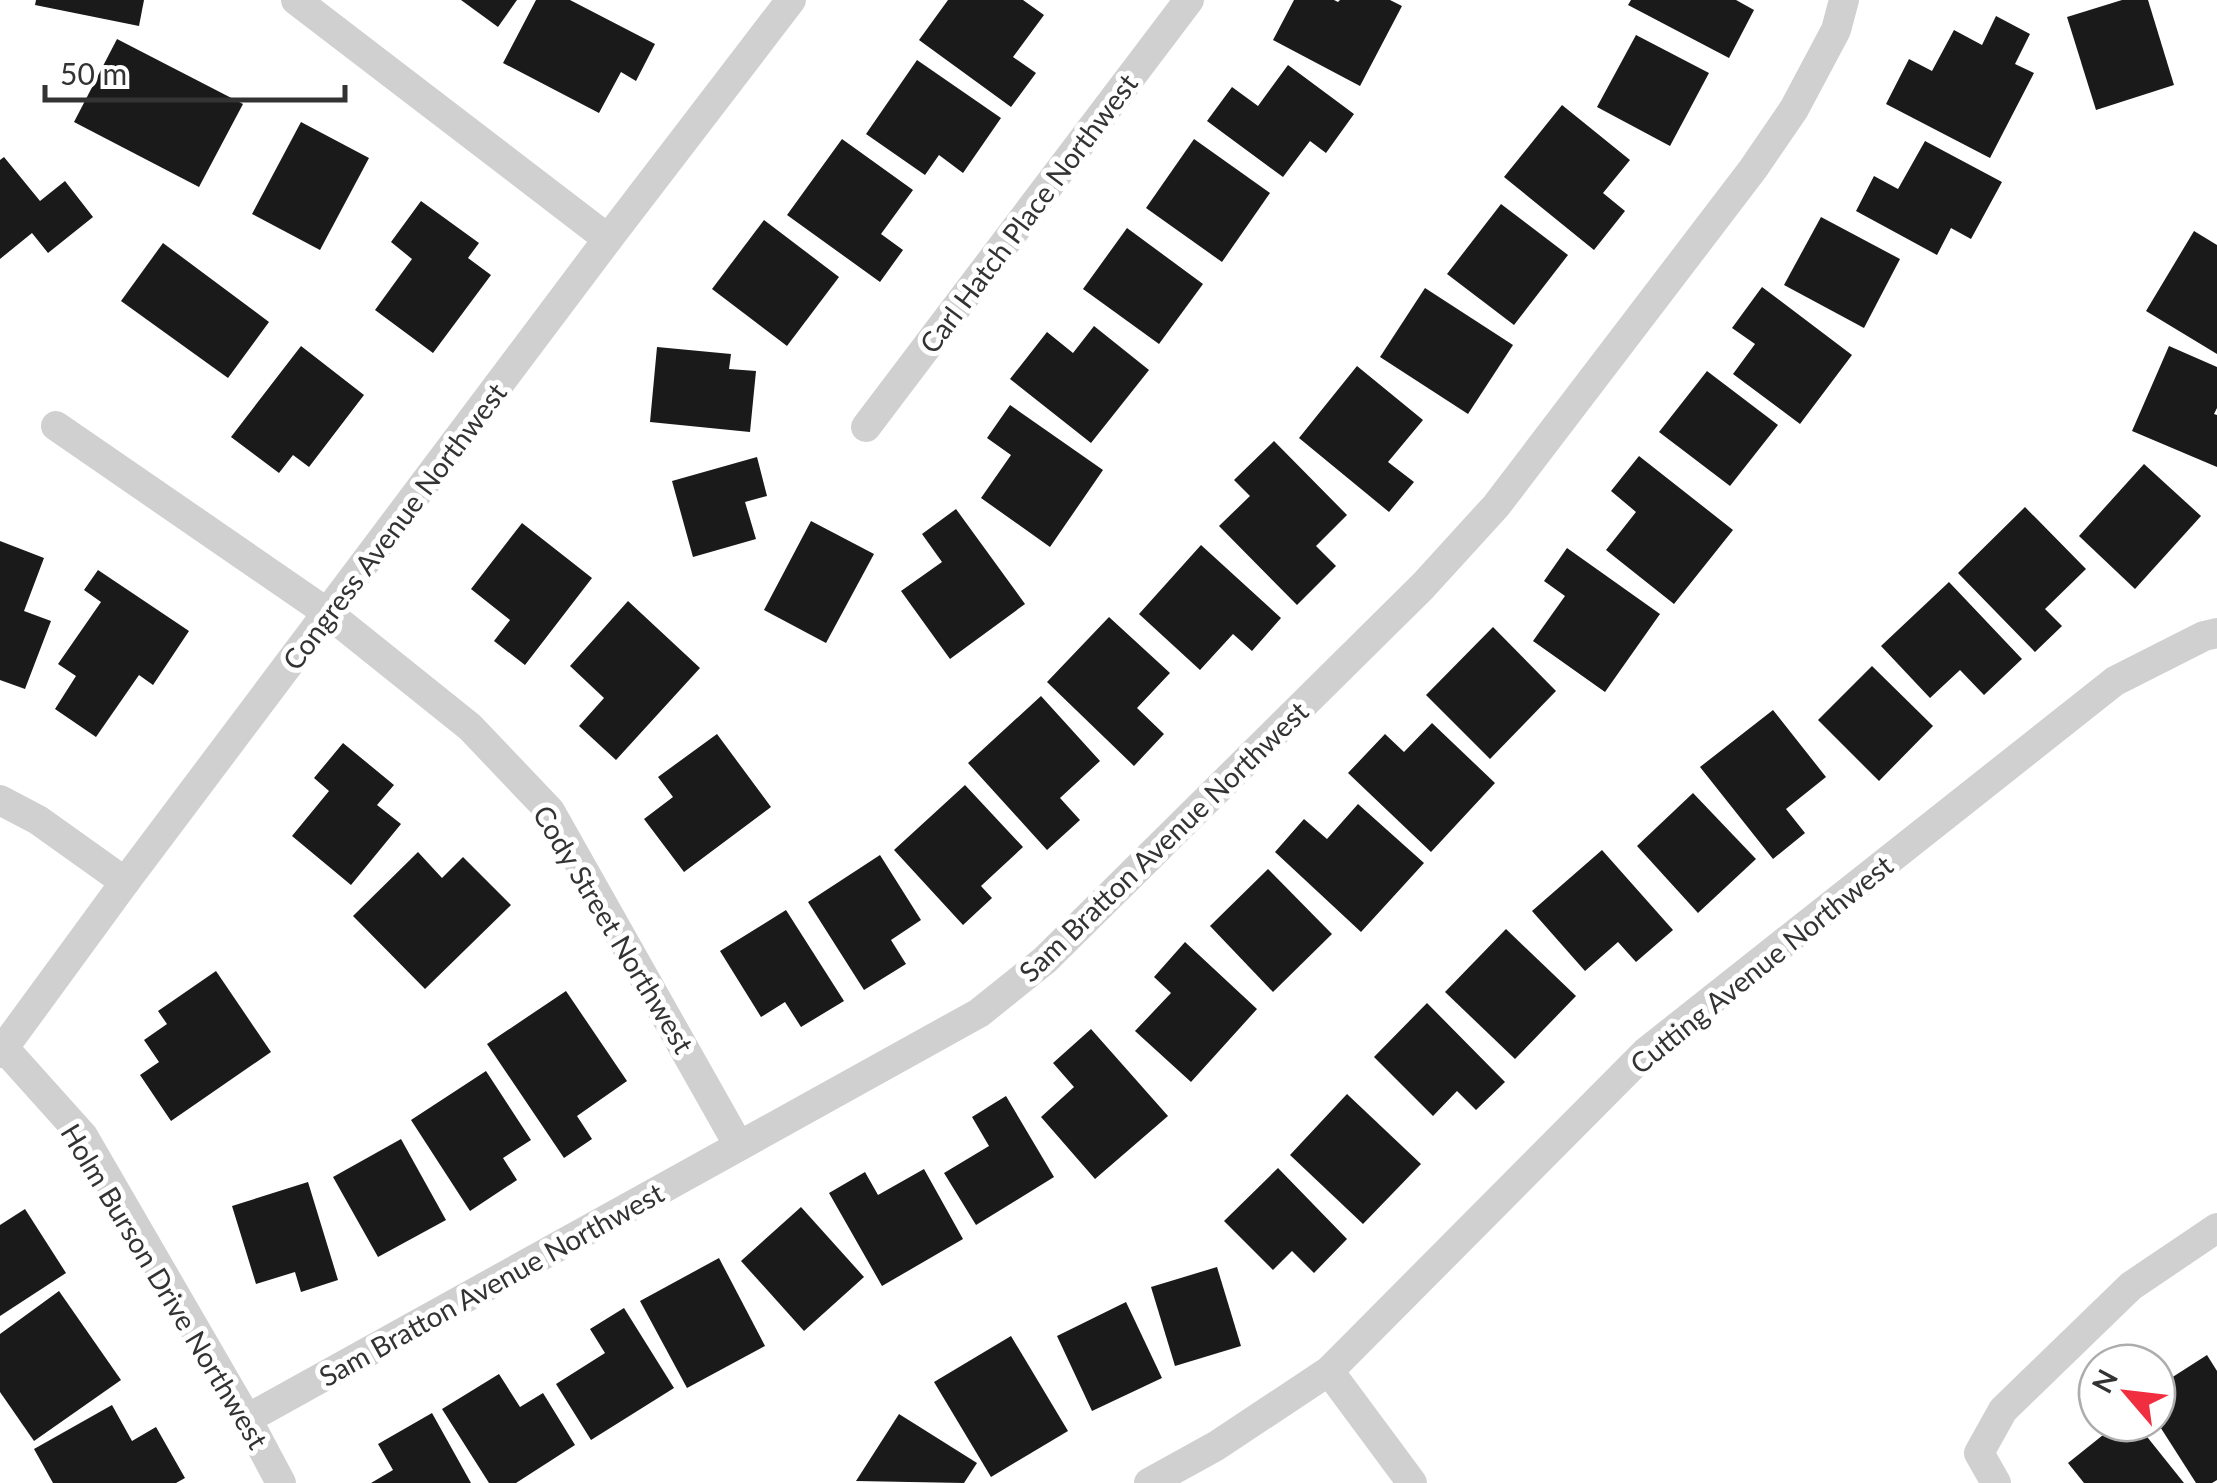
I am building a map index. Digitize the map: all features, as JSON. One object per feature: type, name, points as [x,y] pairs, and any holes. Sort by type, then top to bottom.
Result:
[{"type":"street","points":[[296,0],[608,239]]},
{"type":"street","name":"Congress Avenue Northwest","points":[[2,1050],[608,239],[792,0]]},
{"type":"street","name":"Carl Hatch Place Northwest","points":[[866,427],[1189,0]]},
{"type":"street","name":"Sam Bratton Avenue Northwest","points":[[247,1420],[979,1013],[1046,960],[1423,586],[1496,506],[1754,169],[1794,109],[1836,30],[1844,0]]},
{"type":"street","name":"Cody Street Northwest","points":[[56,426],[329,614],[470,727],[550,811],[740,1146]]},
{"type":"street","name":"Cutting Avenue Northwest","points":[[1150,1483],[1216,1446],[1329,1371],[1646,1052],[2115,682],[2217,633]]},
{"type":"street","points":[[0,800],[38,820],[125,882]]},
{"type":"street","name":"Holm Burson Drive Northwest","points":[[2,1050],[83,1136],[281,1483]]},
{"type":"street","points":[[1996,1483],[1980,1454],[2003,1410],[2131,1286],[2217,1228]]},
{"type":"street","points":[[1329,1371],[1412,1483]]},
{"type":"building","points":[[36,0],[144,0],[139,26],[35,5]]},
{"type":"building","points":[[461,0],[517,0],[498,27]]},
{"type":"building","points":[[536,0],[570,0],[655,44],[636,81],[621,72],[599,113],[503,63]]},
{"type":"building","points":[[948,0],[1023,0],[1044,15],[1013,57],[1036,73],[1011,107],[919,40]]},
{"type":"building","points":[[1294,0],[1390,0],[1402,6],[1360,86],[1273,40]]},
{"type":"building","points":[[1631,0],[1736,0],[1754,10],[1729,58],[1628,5]]},
{"type":"building","points":[[2122,0],[2148,0],[2174,85],[2096,110],[2067,17]]},
{"type":"building","points":[[1996,16],[2030,34],[2015,64],[2034,73],[1990,158],[1886,104],[1909,59],[1932,71],[1954,30],[1982,45]]},
{"type":"building","points":[[1636,35],[1709,73],[1670,146],[1597,107]]},
{"type":"building","points":[[117,39],[243,104],[199,187],[74,122]]},
{"type":"building","points":[[917,60],[1001,118],[963,173],[939,155],[925,175],[866,134]]},
{"type":"building","points":[[1288,65],[1354,114],[1326,153],[1310,141],[1283,177],[1207,121],[1232,87],[1258,106]]},
{"type":"building","points":[[1562,105],[1630,160],[1603,193],[1625,211],[1594,250],[1504,177]]},
{"type":"building","points":[[301,122],[369,158],[320,250],[252,214]]},
{"type":"building","points":[[842,139],[913,190],[881,234],[903,250],[880,282],[787,215]]},
{"type":"building","points":[[1194,139],[1270,193],[1222,262],[1146,208]]},
{"type":"building","points":[[1925,141],[2002,182],[1971,239],[1951,228],[1937,255],[1856,211],[1874,176],[1898,189]]},
{"type":"building","points":[[4,157],[40,201],[65,181],[93,217],[48,253],[32,233],[0,259],[0,160]]},
{"type":"building","points":[[421,201],[479,243],[468,258],[491,275],[433,353],[375,310],[412,259],[391,242]]},
{"type":"building","points":[[1501,204],[1568,255],[1514,325],[1447,274]]},
{"type":"building","points":[[1821,217],[1900,259],[1864,328],[1784,285]]},
{"type":"building","points":[[764,220],[839,277],[787,346],[712,289]]},
{"type":"building","points":[[1127,228],[1203,284],[1159,344],[1083,289]]},
{"type":"building","points":[[2194,231],[2217,245],[2217,354],[2146,311]]},
{"type":"building","points":[[163,243],[269,322],[228,378],[121,301]]},
{"type":"building","points":[[1762,287],[1852,355],[1800,424],[1733,374],[1755,344],[1732,328]]},
{"type":"building","points":[[1425,288],[1513,345],[1468,414],[1380,357]]},
{"type":"building","points":[[1094,326],[1149,370],[1091,443],[1010,379],[1047,332],[1073,353]]},
{"type":"building","points":[[301,346],[364,395],[309,467],[293,455],[279,473],[231,437]]},
{"type":"building","points":[[2169,346],[2217,367],[2217,467],[2132,431]]},
{"type":"building","points":[[657,347],[731,354],[729,369],[756,371],[750,432],[650,422]]},
{"type":"building","points":[[1357,366],[1423,420],[1388,462],[1414,482],[1389,512],[1299,438]]},
{"type":"building","points":[[1707,371],[1778,425],[1730,486],[1659,432]]},
{"type":"building","points":[[1010,405],[1103,470],[1050,547],[981,498],[1011,455],[987,438]]},
{"type":"building","points":[[1274,441],[1347,515],[1316,546],[1336,566],[1297,605],[1219,526],[1250,496],[1234,480]]},
{"type":"building","points":[[1639,456],[1733,530],[1674,604],[1606,550],[1636,512],[1611,491]]},
{"type":"building","points":[[757,457],[767,496],[745,502],[756,539],[693,557],[672,481]]},
{"type":"building","points":[[2144,464],[2201,516],[2135,589],[2079,536]]},
{"type":"building","points":[[2025,507],[2086,569],[2045,609],[2062,626],[2035,652],[1958,573]]},
{"type":"building","points":[[956,509],[1025,604],[950,659],[901,591],[942,562],[922,534]]},
{"type":"building","points":[[811,521],[874,554],[826,643],[764,610]]},
{"type":"building","points":[[522,523],[592,578],[525,665],[494,641],[510,620],[471,589]]},
{"type":"building","points":[[0,541],[44,558],[24,611],[51,621],[25,689],[0,680]]},
{"type":"building","points":[[1201,545],[1281,618],[1252,651],[1233,634],[1200,670],[1139,614]]},
{"type":"building","points":[[1567,548],[1660,614],[1605,692],[1533,641],[1565,596],[1544,581]]},
{"type":"building","points":[[98,570],[189,631],[153,685],[139,675],[96,737],[55,709],[76,676],[58,664],[101,602],[84,590]]},
{"type":"building","points":[[1949,582],[2022,659],[1984,695],[1960,670],[1930,698],[1881,646]]},
{"type":"building","points":[[628,601],[700,668],[616,760],[579,726],[604,698],[570,666]]},
{"type":"building","points":[[1109,617],[1170,673],[1137,708],[1164,734],[1134,766],[1047,682]]},
{"type":"building","points":[[1493,627],[1556,691],[1490,759],[1426,695]]},
{"type":"building","points":[[1872,666],[1933,726],[1879,781],[1818,720]]},
{"type":"building","points":[[1041,696],[1100,761],[1060,798],[1080,820],[1047,850],[968,763]]},
{"type":"building","points":[[1773,710],[1826,777],[1786,809],[1805,833],[1773,859],[1700,767]]},
{"type":"building","points":[[1432,723],[1495,783],[1431,852],[1348,773],[1385,734],[1404,752]]},
{"type":"building","points":[[717,734],[771,807],[684,872],[644,819],[673,797],[658,777]]},
{"type":"building","points":[[343,743],[394,785],[377,805],[401,824],[351,885],[292,836],[329,791],[314,778]]},
{"type":"building","points":[[965,785],[1023,847],[981,886],[992,898],[963,925],[894,850]]},
{"type":"building","points":[[1693,793],[1756,859],[1698,913],[1637,846]]},
{"type":"building","points":[[1358,804],[1424,863],[1361,932],[1275,852],[1304,819],[1327,839]]},
{"type":"building","points":[[1602,850],[1673,930],[1636,962],[1618,942],[1585,971],[1532,911]]},
{"type":"building","points":[[418,852],[442,878],[463,857],[511,905],[425,989],[353,916]]},
{"type":"building","points":[[880,855],[921,920],[891,940],[906,964],[864,990],[808,902]]},
{"type":"building","points":[[1268,869],[1332,934],[1273,992],[1210,926]]},
{"type":"building","points":[[786,910],[844,1001],[801,1027],[785,1002],[761,1017],[720,951]]},
{"type":"building","points":[[1506,929],[1576,996],[1515,1059],[1445,992]]},
{"type":"building","points":[[1185,942],[1257,1009],[1191,1082],[1135,1031],[1171,993],[1154,977]]},
{"type":"building","points":[[216,971],[271,1052],[171,1121],[140,1075],[159,1062],[144,1040],[167,1024],[158,1011]]},
{"type":"building","points":[[566,991],[627,1081],[577,1116],[592,1139],[564,1158],[487,1044]]},
{"type":"building","points":[[1427,1003],[1505,1082],[1476,1110],[1457,1091],[1433,1116],[1374,1057]]},
{"type":"building","points":[[1091,1029],[1168,1116],[1095,1179],[1041,1117],[1074,1087],[1053,1063]]},
{"type":"building","points":[[486,1071],[531,1140],[503,1158],[517,1180],[470,1211],[411,1120]]},
{"type":"building","points":[[1347,1094],[1421,1164],[1363,1224],[1290,1155]]},
{"type":"building","points":[[1006,1096],[1054,1177],[976,1225],[944,1173],[989,1146],[972,1117]]},
{"type":"building","points":[[401,1139],[446,1220],[378,1257],[333,1177]]},
{"type":"building","points":[[1278,1168],[1347,1239],[1314,1273],[1292,1251],[1273,1270],[1224,1221]]},
{"type":"building","points":[[924,1169],[963,1239],[882,1286],[829,1193],[865,1172],[878,1195]]},
{"type":"building","points":[[308,1182],[338,1280],[301,1292],[295,1272],[256,1284],[232,1206]]},
{"type":"building","points":[[801,1207],[864,1277],[804,1331],[741,1261]]},
{"type":"building","points":[[25,1209],[66,1273],[0,1316],[0,1225]]},
{"type":"building","points":[[719,1258],[765,1346],[687,1388],[640,1301]]},
{"type":"building","points":[[1217,1267],[1241,1346],[1175,1366],[1151,1287]]},
{"type":"building","points":[[59,1291],[121,1380],[34,1441],[0,1392],[0,1334]]},
{"type":"building","points":[[1126,1302],[1162,1378],[1092,1411],[1057,1336]]},
{"type":"building","points":[[624,1308],[674,1388],[591,1440],[556,1384],[605,1353],[590,1329]]},
{"type":"building","points":[[1011,1336],[1068,1431],[991,1477],[934,1382]]},
{"type":"building","points":[[2207,1355],[2217,1371],[2217,1480],[2212,1483],[2196,1483],[2170,1443],[2177,1443],[2177,1374]]},
{"type":"building","points":[[499,1374],[520,1407],[543,1393],[575,1445],[516,1483],[489,1483],[442,1409]]},
{"type":"building","points":[[112,1405],[132,1441],[156,1427],[185,1478],[176,1483],[53,1483],[34,1449]]},
{"type":"building","points":[[432,1413],[471,1483],[371,1483],[393,1470],[378,1444]]},
{"type":"building","points":[[899,1414],[977,1463],[964,1483],[856,1481]]},
{"type":"building","points":[[2093,1443],[2152,1443],[2184,1483],[2084,1483],[2068,1463]]}]
